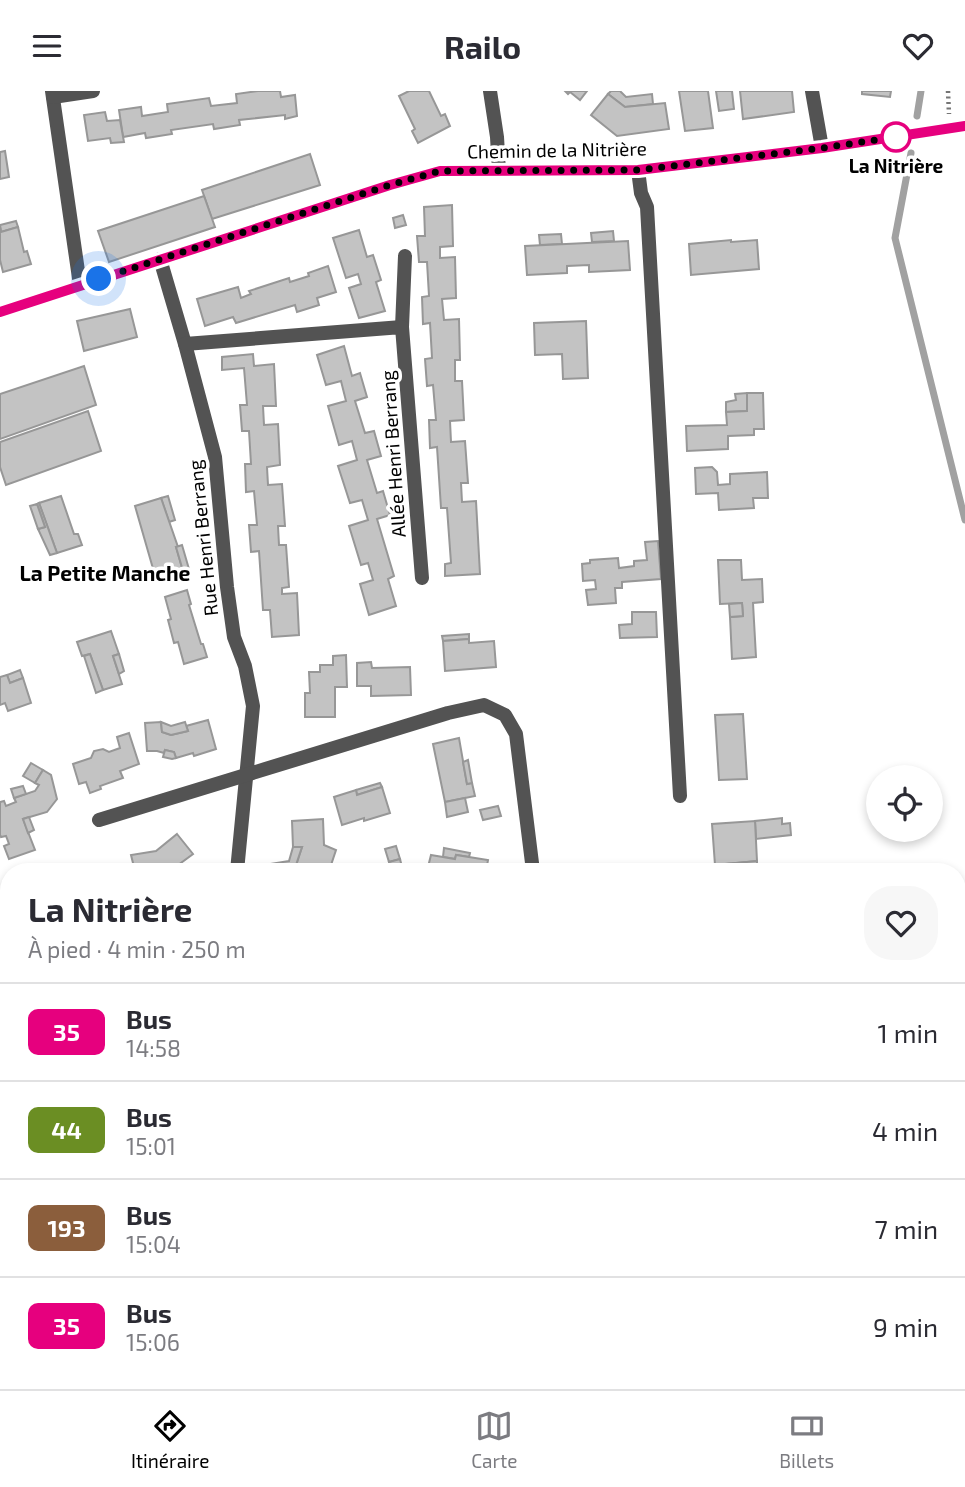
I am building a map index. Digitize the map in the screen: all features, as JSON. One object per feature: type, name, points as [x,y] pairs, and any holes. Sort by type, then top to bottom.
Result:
[{"type":"street","points":[[80,285],[53,94],[93,91]]},
{"type":"street","points":[[490,91],[499,170]]},
{"type":"street","points":[[812,91],[822,148]]},
{"type":"street","name":"Chemin de la Nitrière","points":[[0,312],[378,188],[440,171],[638,170],[822,148],[965,126]]},
{"type":"street","points":[[638,170],[641,193],[647,207],[680,796]]},
{"type":"street","name":"Allée Henri Berrang","points":[[405,256],[402,327],[422,578]]},
{"type":"street","name":"Rue Henri Berrang","points":[[160,259],[215,457],[234,637],[245,666],[253,706],[238,863]]},
{"type":"street","points":[[185,344],[402,327]]},
{"type":"street","points":[[99,820],[448,713],[484,705],[505,715],[516,734],[532,863]]},
{"type":"building","points":[[280,91],[281,97],[295,95],[297,116],[285,119],[285,115],[239,120],[240,125],[214,129],[213,124],[171,130],[172,134],[146,138],[145,133],[123,137],[119,110],[141,107],[142,116],[168,112],[167,104],[209,98],[211,106],[237,103],[236,94]]},
{"type":"building","points":[[409,91],[429,91],[441,116],[445,114],[450,126],[418,143],[412,131],[415,129],[399,96]]},
{"type":"building","points":[[565,91],[587,91],[580,100]]},
{"type":"building","points":[[611,91],[620,91],[626,97],[652,94],[653,104],[625,107],[608,94]]},
{"type":"building","points":[[679,91],[708,91],[713,128],[685,131]]},
{"type":"building","points":[[716,91],[732,91],[734,109],[719,111]]},
{"type":"building","points":[[740,91],[792,91],[794,112],[743,119]]},
{"type":"building","points":[[862,91],[891,91],[890,97],[862,94]]},
{"type":"building","points":[[608,94],[625,107],[665,103],[669,129],[617,136],[591,115]]},
{"type":"building","points":[[105,112],[107,121],[120,120],[124,142],[111,143],[110,138],[88,141],[84,115]]},
{"type":"building","points":[[5,151],[9,177],[0,179],[0,152]]},
{"type":"building","points":[[310,154],[320,185],[212,219],[202,190]]},
{"type":"building","points":[[204,196],[215,227],[109,262],[98,231]]},
{"type":"building","points":[[452,205],[453,246],[440,247],[440,258],[455,257],[456,298],[442,299],[444,320],[459,319],[460,360],[455,360],[455,381],[462,381],[464,420],[450,421],[451,442],[465,441],[468,483],[461,483],[462,502],[476,501],[480,574],[445,576],[445,564],[451,563],[447,508],[441,508],[437,447],[430,448],[429,420],[436,420],[433,385],[427,386],[425,359],[432,358],[430,323],[423,324],[422,297],[429,296],[427,262],[419,262],[417,236],[425,236],[424,207]]},
{"type":"building","points":[[403,215],[406,225],[395,228],[393,218]]},
{"type":"building","points":[[16,221],[18,227],[1,232],[0,225]]},
{"type":"building","points":[[0,227],[1,232],[18,227],[24,252],[27,251],[31,264],[3,272],[0,260]]},
{"type":"building","points":[[359,230],[367,257],[373,255],[381,280],[376,282],[385,311],[359,318],[349,288],[361,284],[358,274],[346,278],[333,238]]},
{"type":"building","points":[[613,231],[614,241],[592,242],[591,233]]},
{"type":"building","points":[[561,234],[562,244],[540,245],[539,235]]},
{"type":"building","points":[[757,240],[759,269],[691,275],[689,244]]},
{"type":"building","points":[[628,241],[630,270],[589,272],[589,265],[567,266],[567,273],[527,275],[525,246]]},
{"type":"building","points":[[328,266],[336,292],[317,298],[319,305],[297,312],[295,305],[236,323],[233,317],[205,326],[197,299],[238,287],[241,298],[251,294],[249,291],[289,278],[290,282],[309,276],[308,273]]},
{"type":"building","points":[[130,309],[137,337],[84,351],[77,321]]},
{"type":"building","points":[[586,321],[588,378],[563,379],[562,354],[535,355],[534,323]]},
{"type":"building","points":[[344,346],[352,376],[360,373],[367,397],[355,401],[365,433],[374,431],[381,456],[367,460],[377,493],[383,491],[390,515],[377,519],[394,576],[388,579],[396,606],[369,615],[360,584],[373,580],[368,563],[361,565],[349,526],[368,520],[362,500],[350,503],[338,466],[357,460],[352,441],[339,445],[328,406],[346,401],[341,381],[326,385],[317,355]]},
{"type":"building","points":[[253,354],[254,366],[274,364],[276,406],[263,406],[264,425],[278,424],[280,465],[267,467],[268,485],[282,484],[285,526],[278,526],[279,545],[286,545],[289,587],[282,588],[282,594],[297,593],[299,635],[272,637],[270,610],[263,610],[259,551],[251,552],[249,525],[257,525],[254,491],[246,492],[245,464],[251,464],[249,431],[242,431],[240,405],[247,405],[244,368],[222,370],[222,357]]},
{"type":"building","points":[[84,366],[96,405],[0,439],[0,394]]},
{"type":"building","points":[[747,393],[747,411],[726,412],[726,402],[736,400],[735,394]]},
{"type":"building","points":[[747,393],[763,393],[764,429],[754,429],[754,435],[728,436],[728,449],[687,451],[686,426],[727,425],[726,412],[747,411]]},
{"type":"building","points":[[88,411],[101,451],[6,485],[0,467],[0,442]]},
{"type":"building","points":[[712,467],[717,472],[718,485],[730,484],[730,474],[767,472],[768,498],[753,498],[754,508],[719,510],[718,493],[696,494],[695,468]]},
{"type":"building","points":[[61,496],[74,534],[78,534],[82,545],[57,553],[39,503]]},
{"type":"building","points":[[168,496],[175,520],[169,522],[161,498]]},
{"type":"building","points":[[161,498],[178,547],[183,571],[156,579],[135,506]]},
{"type":"building","points":[[39,503],[57,553],[50,555],[38,529],[45,527],[37,504]]},
{"type":"building","points":[[37,504],[45,527],[38,529],[30,506]]},
{"type":"building","points":[[658,541],[661,579],[622,582],[622,588],[615,588],[616,603],[588,605],[586,590],[596,589],[595,580],[583,581],[582,564],[590,563],[590,560],[618,558],[619,568],[634,566],[634,561],[647,560],[645,542]]},
{"type":"building","points":[[182,545],[189,569],[183,571],[176,547]]},
{"type":"building","points":[[718,560],[741,560],[742,580],[762,579],[763,602],[753,603],[756,657],[732,659],[730,617],[743,616],[742,603],[720,604]]},
{"type":"building","points":[[187,590],[191,604],[189,605],[207,657],[184,664],[178,642],[174,643],[165,597]]},
{"type":"building","points":[[742,603],[743,616],[730,617],[729,604]]},
{"type":"building","points":[[632,612],[656,612],[657,637],[620,638],[619,625],[632,624]]},
{"type":"building","points":[[111,631],[119,654],[113,656],[122,684],[103,690],[90,654],[82,656],[77,642]]},
{"type":"building","points":[[469,634],[469,639],[443,641],[442,636]]},
{"type":"building","points":[[469,639],[469,643],[494,641],[496,667],[445,671],[443,641]]},
{"type":"building","points":[[90,654],[103,690],[96,693],[84,656]]},
{"type":"building","points":[[119,654],[124,671],[119,674],[113,656]]},
{"type":"building","points":[[346,655],[347,687],[335,687],[335,717],[305,717],[305,693],[310,693],[309,672],[320,672],[320,665],[333,665],[333,656]]},
{"type":"building","points":[[371,662],[372,668],[410,667],[411,695],[371,696],[371,686],[357,686],[357,663]]},
{"type":"building","points":[[20,670],[23,678],[10,683],[7,675]]},
{"type":"building","points":[[7,675],[10,683],[23,678],[31,703],[8,711],[5,703],[0,705],[0,677]]},
{"type":"building","points":[[743,714],[747,779],[719,780],[715,715]]},
{"type":"building","points":[[208,720],[216,749],[176,758],[174,752],[147,751],[145,723],[161,722],[162,732],[171,735],[188,731],[186,726]]},
{"type":"building","points":[[161,722],[171,726],[185,722],[188,731],[171,735],[162,732]]},
{"type":"building","points":[[129,733],[139,764],[120,771],[123,778],[100,786],[101,789],[90,793],[86,782],[79,784],[73,764],[91,758],[94,751],[103,749],[109,752],[120,748],[117,737]]},
{"type":"building","points":[[459,738],[467,784],[472,783],[475,796],[445,802],[433,744]]},
{"type":"building","points":[[165,750],[174,752],[176,758],[163,757]]},
{"type":"building","points":[[468,760],[472,783],[467,784],[463,762]]},
{"type":"building","points":[[31,763],[43,770],[35,783],[23,776]]},
{"type":"building","points":[[43,770],[51,775],[57,799],[47,812],[23,819],[35,850],[9,859],[4,846],[9,844],[6,836],[0,835],[0,802],[4,801],[6,806],[16,802],[14,798],[35,791],[39,785],[35,783]]},
{"type":"building","points":[[380,783],[382,787],[357,795],[356,790]]},
{"type":"building","points":[[23,786],[26,794],[14,798],[11,789]]},
{"type":"building","points":[[382,787],[390,813],[342,825],[334,797],[356,790],[357,795]]},
{"type":"building","points":[[465,798],[468,812],[447,817],[445,802]]},
{"type":"building","points":[[498,806],[501,816],[483,820],[480,810]]},
{"type":"building","points":[[29,817],[34,830],[28,833],[23,819]]},
{"type":"building","points":[[782,818],[782,824],[790,823],[791,835],[756,839],[755,821]]},
{"type":"building","points":[[323,819],[324,845],[336,850],[332,863],[297,863],[302,847],[293,847],[292,821]]},
{"type":"building","points":[[755,821],[757,861],[715,863],[712,824]]},
{"type":"building","points":[[177,834],[193,854],[181,863],[133,863],[131,855],[156,851]]},
{"type":"building","points":[[396,846],[400,859],[389,862],[385,849]]},
{"type":"building","points":[[293,847],[302,847],[297,863],[276,863],[289,861]]},
{"type":"building","points":[[444,848],[470,853],[469,857],[443,857]]},
{"type":"building","points":[[431,855],[455,859],[456,855],[488,860],[487,863],[429,863]]},
{"type":"waterway","points":[[917,116],[921,91]]},
{"type":"waterway","points":[[911,153],[895,238],[965,520]]},
{"type":"bus line","name":"35","points":[[0,312],[440,171],[638,170],[822,148],[965,126]]},
{"type":"place","name":"La Nitrière","points":[[896,137]]},
{"type":"district","name":"La Petite Manche","points":[[105,574]]},
{"type":"route","points":[[99,279],[440,171],[638,170],[896,137]]}]
